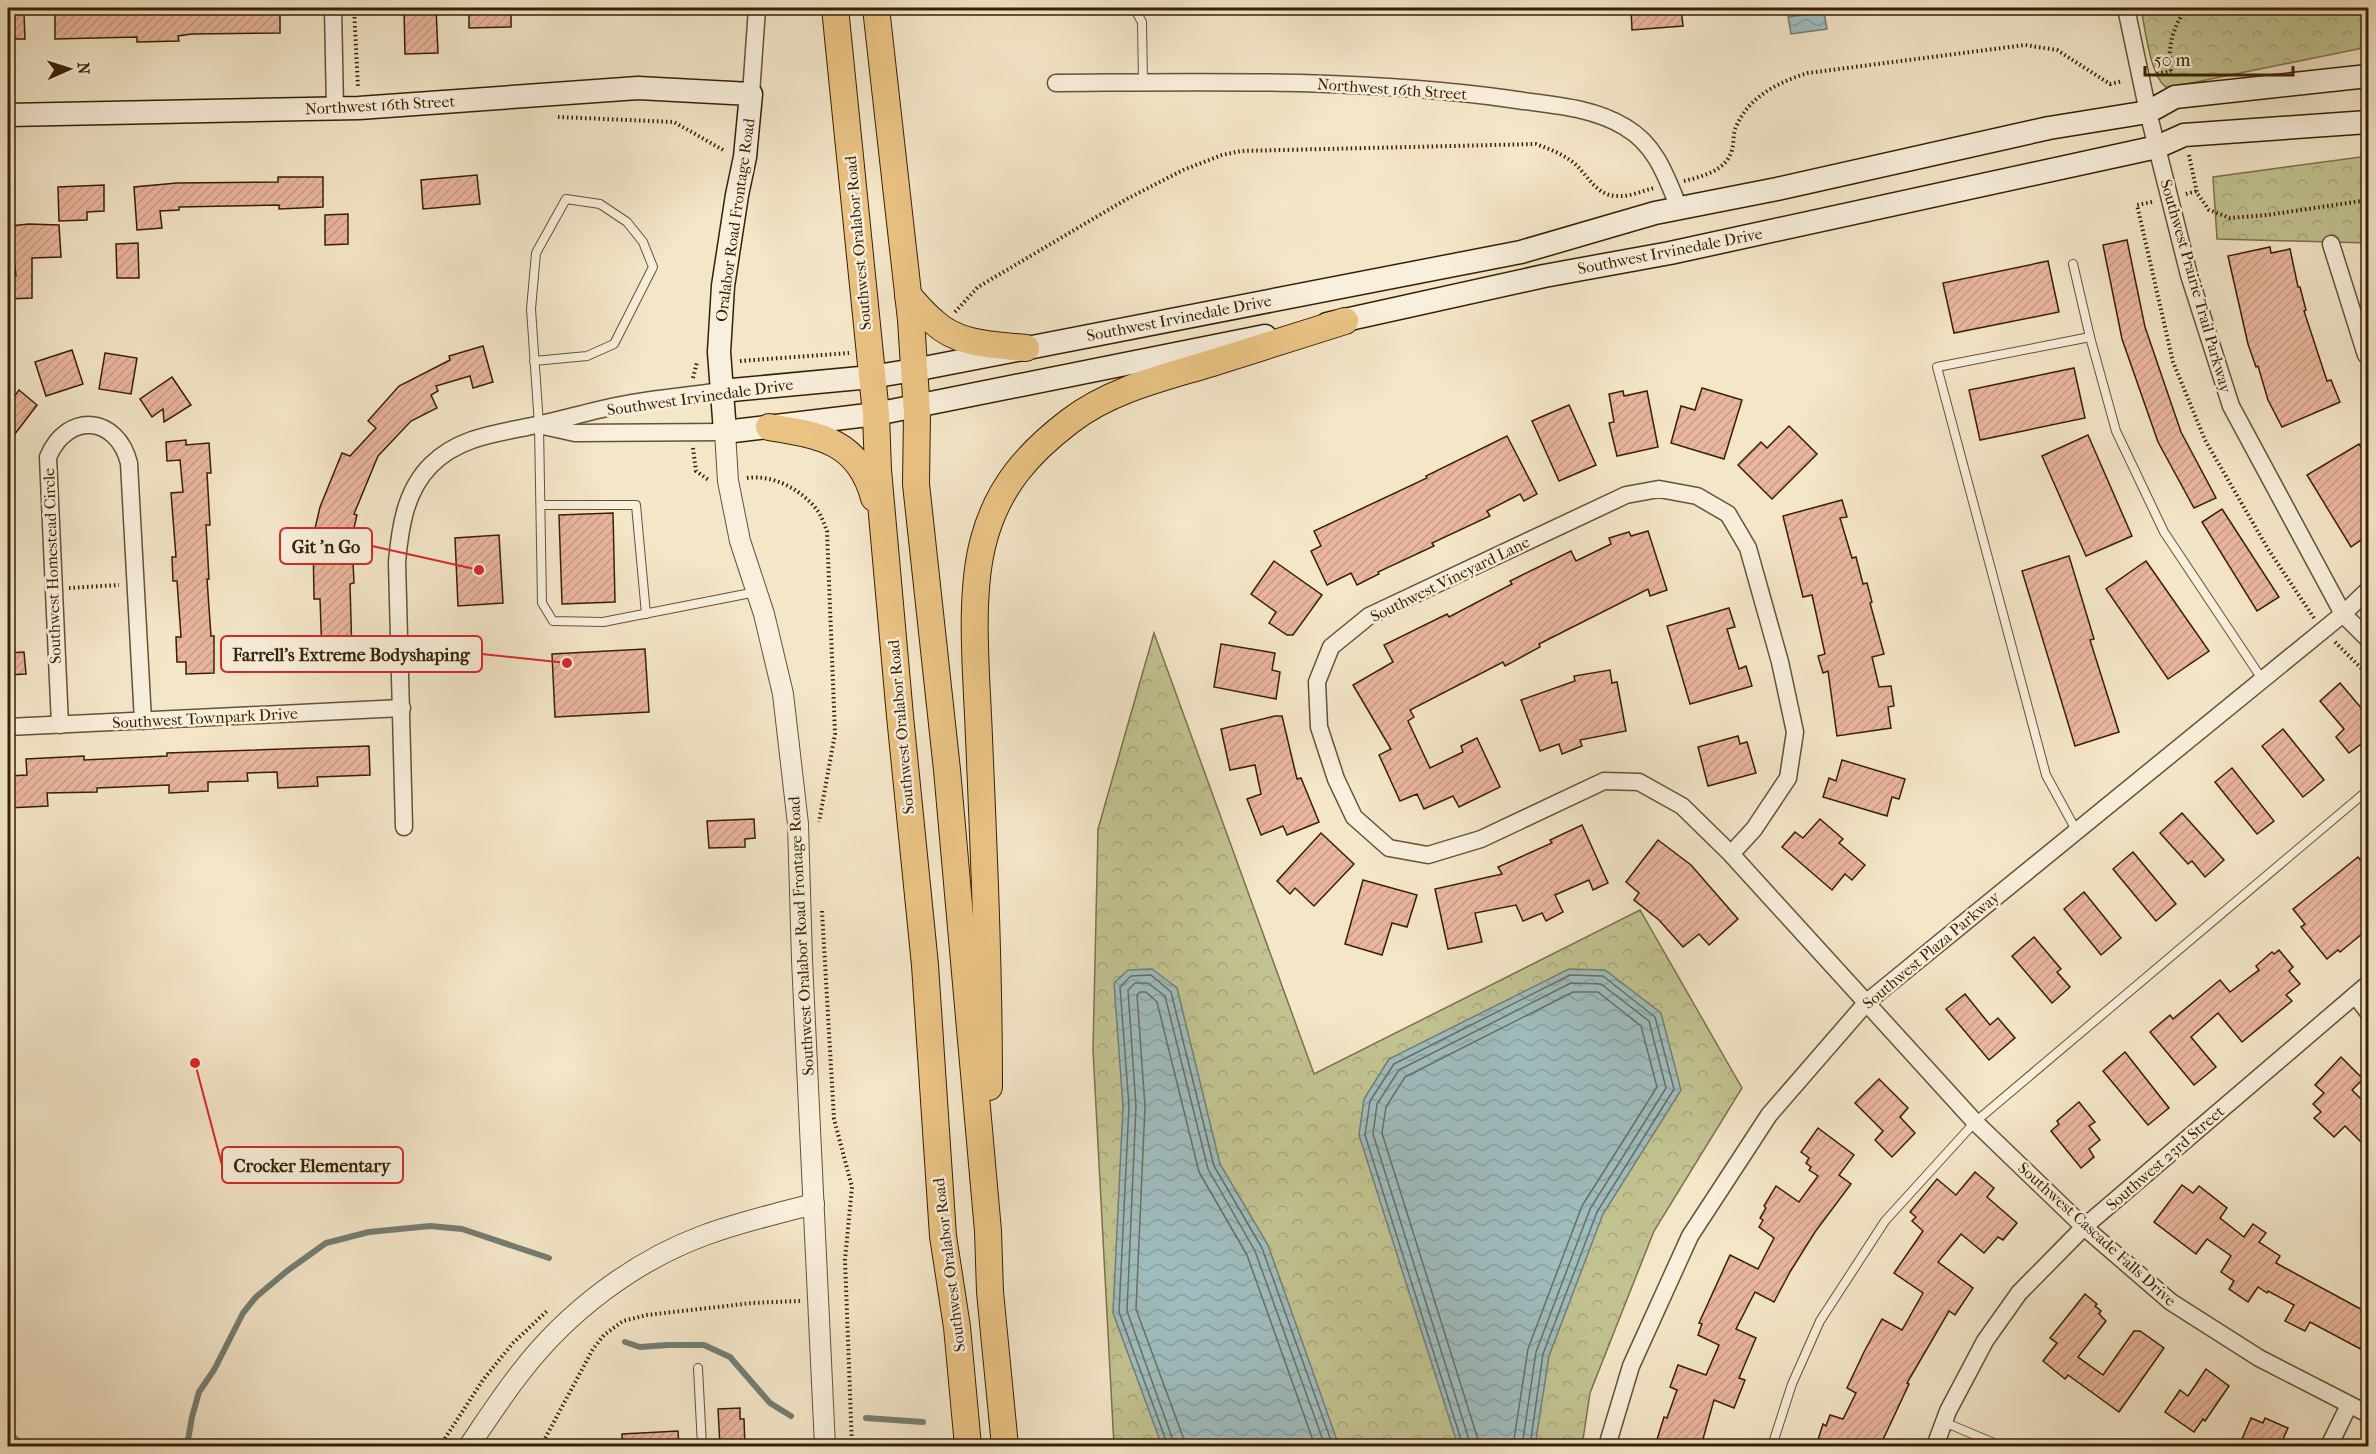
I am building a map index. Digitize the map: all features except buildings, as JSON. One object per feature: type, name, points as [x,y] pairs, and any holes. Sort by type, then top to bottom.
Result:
[{"type":"main road","name":"Southwest Oralabor Road","points":[[835,8],[876,414],[884,534],[925,965],[943,1236],[957,1327],[968,1446]]},
{"type":"main road","points":[[876,8],[908,295],[916,406],[916,484],[946,760],[988,1231]]},
{"type":"main road","name":"Southwest Irvinedale Drive","points":[[721,391],[871,377],[914,370],[1521,252],[1679,208],[1777,189],[2049,128],[2148,112],[2175,97],[2368,76]]},
{"type":"main road","name":"Northwest 16th Street","points":[[8,115],[359,108],[638,88],[751,94]]},
{"type":"main road","name":"Oralabor Road Frontage Road","points":[[725,432],[721,391],[709,363],[745,157],[751,94]]},
{"type":"main road","name":"Southwest Irvinedale Drive","points":[[725,432],[876,414],[1346,321],[1535,277],[1670,253],[2157,147],[2184,135],[2368,122]]},
{"type":"main road","points":[[908,295],[934,323],[948,333],[976,343],[1026,348]]},
{"type":"main road","points":[[1005,1446],[990,1292],[988,1231],[989,1003],[975,633],[978,569],[984,538],[1007,483],[1023,461],[1071,420],[1101,401],[1140,385],[1346,321]]},
{"type":"main road","points":[[769,427],[817,436],[836,443],[851,455],[870,483],[884,534]]},
{"type":"street","points":[[333,8],[334,109]]},
{"type":"street","name":"Oralabor Road Frontage Road","points":[[751,94],[757,8]]},
{"type":"street","name":"Southwest Prairie Trail Parkway","points":[[2126,8],[2148,112],[2190,275],[2230,406],[2343,614],[2368,639]]},
{"type":"street","name":"Northwest 16th Street","points":[[1056,83],[1290,83],[1423,89],[1564,107],[1598,114],[1624,126],[1640,137],[1662,166],[1679,208]]},
{"type":"street","points":[[2331,244],[2368,357]]},
{"type":"street","name":"Southwest Irvinedale Drive","points":[[539,425],[623,404],[721,391]]},
{"type":"street","name":"Southwest Homestead Circle","points":[[60,725],[48,457],[54,443],[65,432],[78,426],[93,425],[107,429],[118,438],[125,449],[129,463],[143,721]]},
{"type":"street","points":[[404,827],[397,562],[400,528],[406,506],[417,484],[431,465],[452,450],[475,438],[539,425]]},
{"type":"street","name":"Southwest Irvinedale Drive","points":[[539,425],[575,433],[725,432]]},
{"type":"street","name":"Southwest Oralabor Road Frontage Road","points":[[725,432],[728,481],[740,541],[757,592],[783,694],[798,824],[802,960],[825,1446]]},
{"type":"street","name":"Southwest Vineyard Lane","points":[[1731,854],[1754,829],[1788,778],[1795,732],[1780,662],[1748,548],[1728,514],[1696,496],[1659,489],[1626,495],[1369,616],[1331,647],[1317,682],[1319,727],[1336,779],[1354,817],[1389,848],[1428,855],[1481,838],[1604,781],[1639,782],[1682,806],[1731,854],[1867,1002]]},
{"type":"street","name":"Southwest Plaza Parkway","points":[[1607,1446],[1631,1366],[1689,1236],[1769,1115],[1867,1002],[2343,614],[2368,590]]},
{"type":"street","name":"Southwest Townpark Drive","points":[[8,728],[402,708]]},
{"type":"street","name":"Southwest 23rd Street","points":[[1935,1446],[1944,1422],[1985,1341],[2019,1293],[2084,1227],[2368,984]]},
{"type":"street","points":[[2355,995],[2368,1012]]},
{"type":"street","name":"Southwest Cascade Falls Drive","points":[[1867,1002],[1975,1122],[2084,1227],[2171,1302],[2259,1358],[2368,1414]]},
{"type":"street","points":[[469,1446],[522,1370],[552,1336],[585,1305],[622,1278],[662,1255],[703,1236],[746,1221],[814,1204]]},
{"type":"street","points":[[2329,1446],[2349,1405]]},
{"type":"lane","points":[[1134,8],[1142,22],[1143,82]]},
{"type":"lane","points":[[534,361],[587,356],[614,344],[653,267],[643,242],[627,222],[600,204],[566,200],[536,252],[531,309],[534,361],[539,425],[542,603],[553,621],[603,622],[757,592]]},
{"type":"lane","points":[[2073,264],[2090,338],[2116,431],[2164,532],[2262,680]]},
{"type":"lane","points":[[2076,830],[2046,775],[1937,367],[2090,338]]},
{"type":"lane","points":[[541,505],[636,506],[645,614]]},
{"type":"lane","points":[[1772,1446],[1792,1384],[1820,1321],[1885,1221],[1975,1122],[2368,790]]},
{"type":"lane","points":[[698,1368],[702,1446]]},
{"type":"lane","points":[[1944,1422],[2001,1446]]},
{"type":"lane","points":[[8,1435],[20,1446]]},
{"type":"path","points":[[354,8],[359,108]]},
{"type":"path","points":[[2175,97],[2168,72],[2172,35],[2187,8]]},
{"type":"path","points":[[953,314],[978,286],[1125,200],[1183,170],[1222,155],[1241,151],[1536,144],[1559,153],[1574,163],[1602,193],[1616,196],[1629,195],[1707,176],[1725,164],[1731,152],[1736,127],[1753,102],[1780,82],[1808,73],[2025,45],[2057,50],[2110,84]]},
{"type":"path","points":[[554,116],[674,122],[729,153]]},
{"type":"path","points":[[2184,135],[2197,193],[2209,210],[2230,218],[2267,215],[2368,200]]},
{"type":"path","points":[[709,363],[845,353]]},
{"type":"path","points":[[53,589],[137,584]]},
{"type":"path","points":[[541,1446],[593,1350],[604,1335],[624,1321],[647,1315],[719,1306],[846,1296]]},
{"type":"path","points":[[440,1446],[483,1380],[513,1343],[548,1310]]},
{"type":"green space","points":[[2141,8],[2368,8],[2368,47],[2167,88],[2156,74],[2152,63]]},
{"type":"green space","points":[[2368,156],[2368,243],[2217,239],[2213,177]]},
{"type":"green space","points":[[1154,633],[1314,1074],[1640,910],[1742,1088],[1654,1231],[1590,1393],[1582,1446],[1114,1446],[1093,1050],[1098,829]]},
{"type":"water","points":[[1824,12],[1827,29],[1791,34],[1788,17]]},
{"type":"water","points":[[1152,969],[1177,988],[1220,1164],[1268,1245],[1339,1446],[1162,1446],[1113,1313],[1123,1106],[1114,983],[1128,970]]},
{"type":"water","points":[[1569,969],[1605,970],[1661,1013],[1681,1090],[1603,1214],[1549,1356],[1535,1446],[1458,1446],[1359,1135],[1364,1099],[1389,1059]]},
{"type":"waterway","points":[[187,1446],[199,1392],[214,1370],[243,1313],[256,1297],[326,1243],[369,1232],[430,1226],[462,1229],[549,1258]]},
{"type":"waterway","points":[[625,1342],[640,1347],[704,1345],[730,1357],[770,1403],[791,1416]]},
{"type":"waterway","points":[[866,1418],[923,1422]]},
{"type":"place","name":"Git 'n Go","points":[[479,570]]},
{"type":"place","name":"Farrell's Extreme Bodyshaping","points":[[567,663]]},
{"type":"place","name":"Crocker Elementary","points":[[195,1063]]}]
